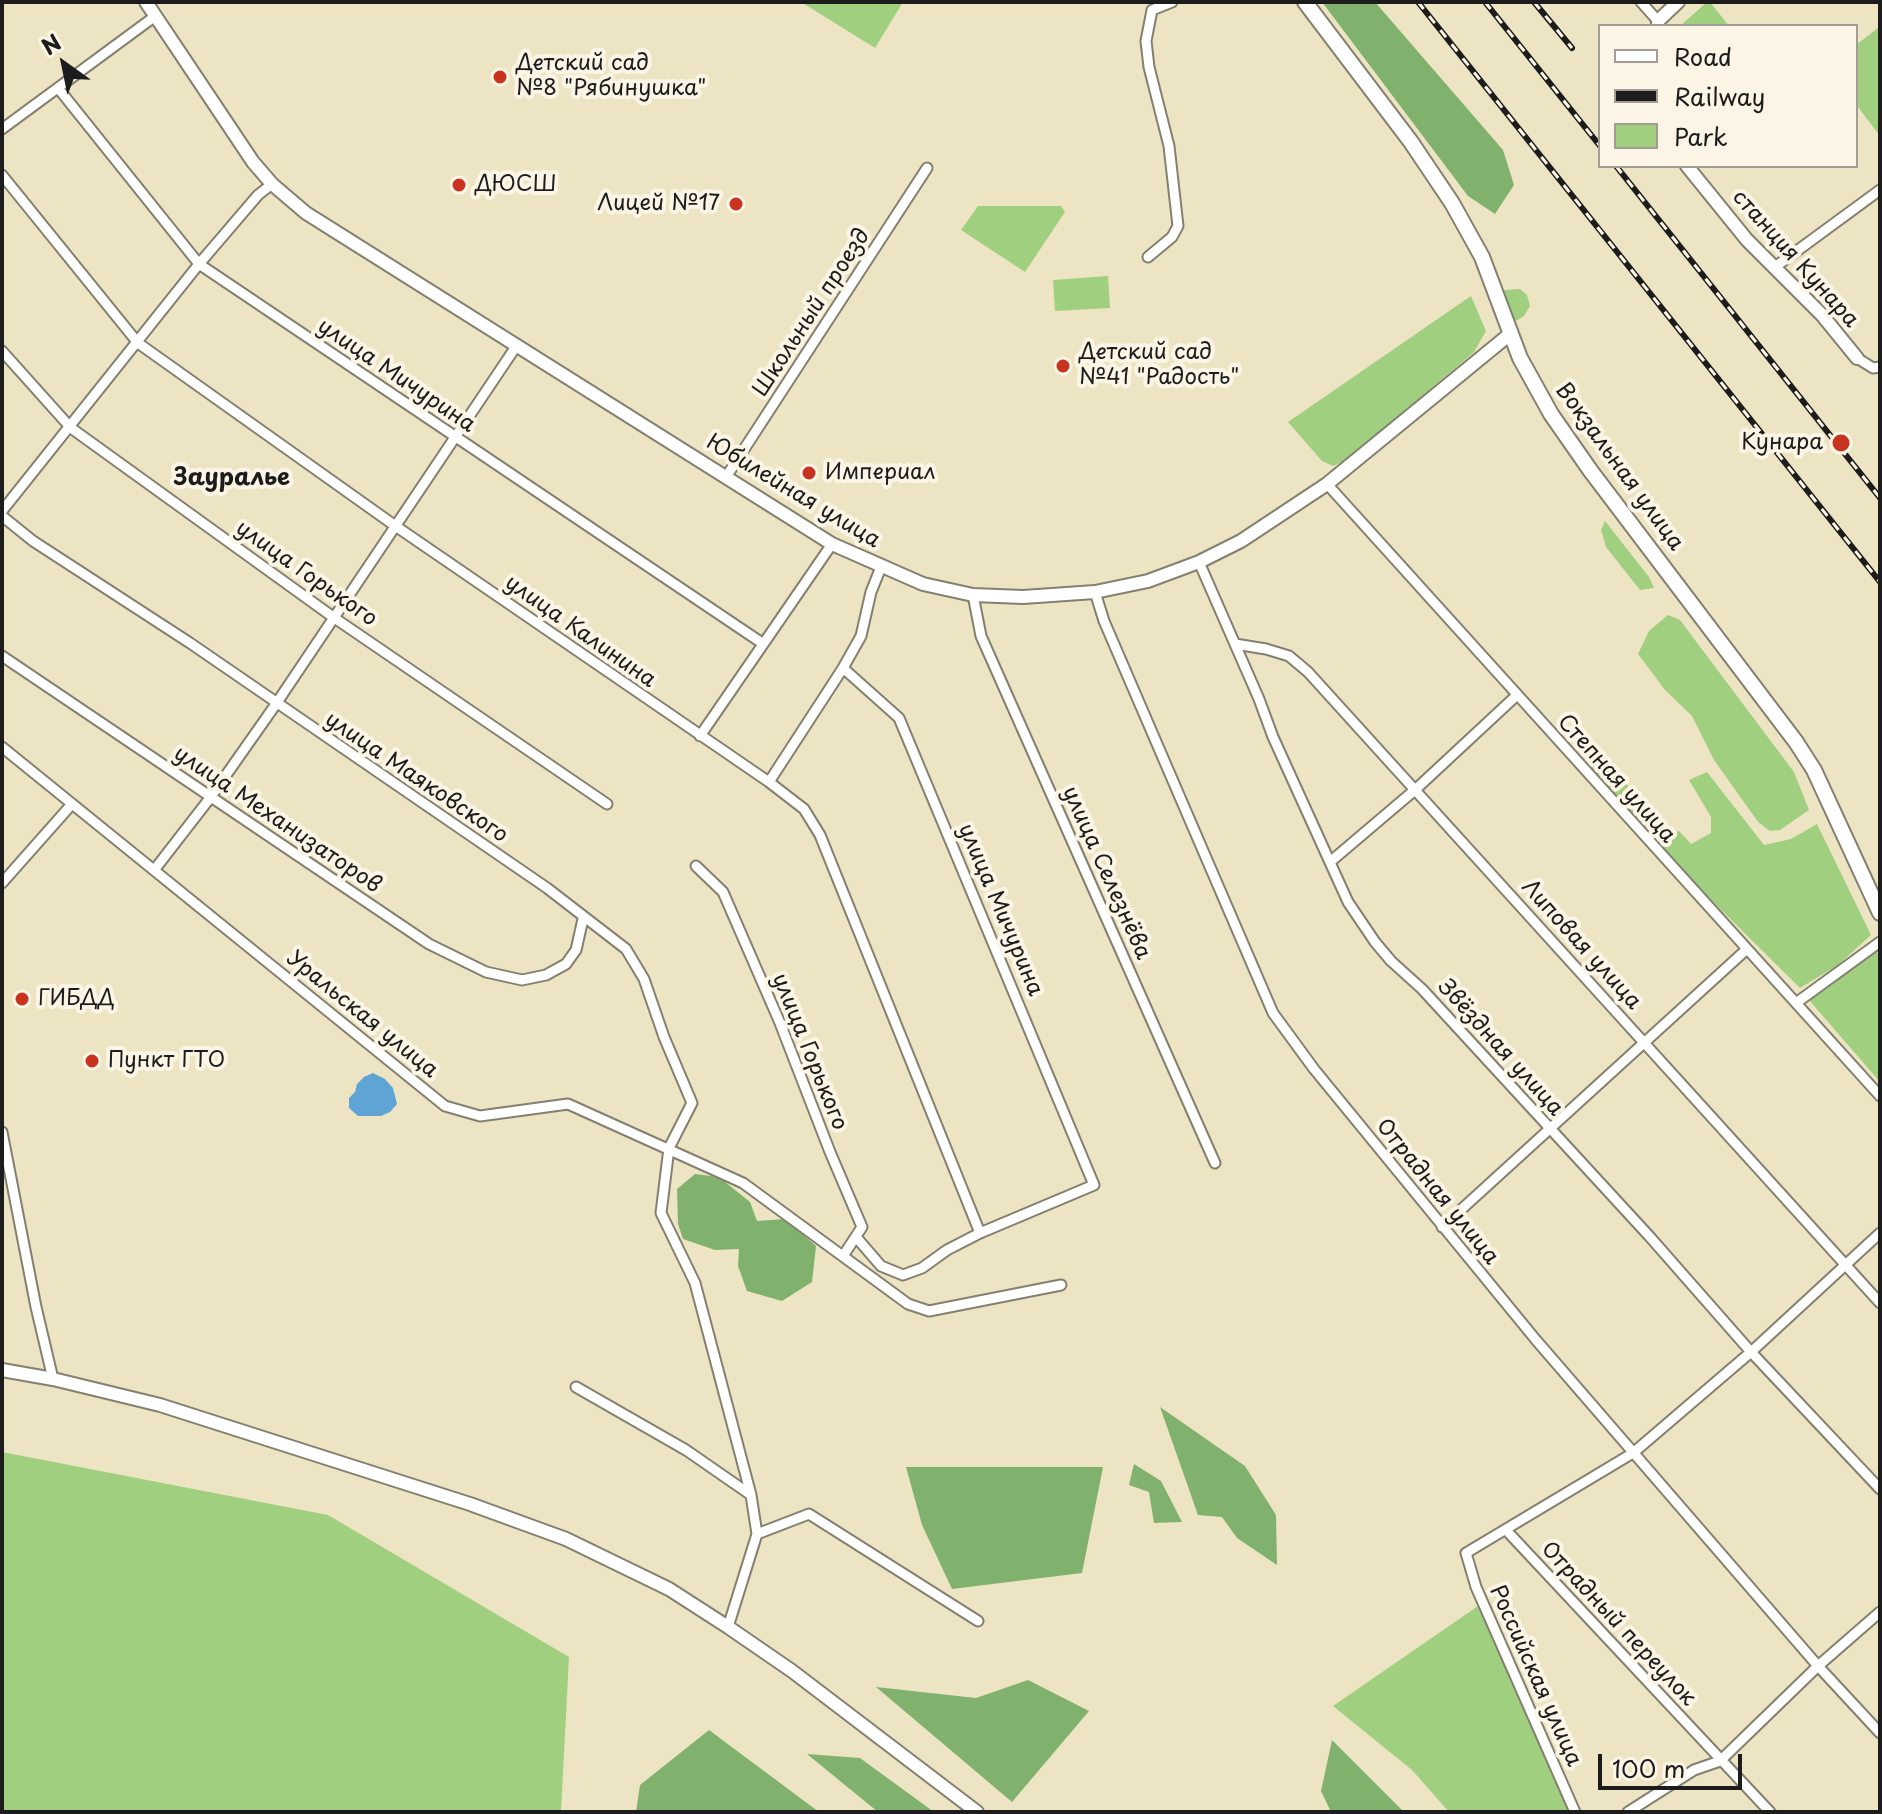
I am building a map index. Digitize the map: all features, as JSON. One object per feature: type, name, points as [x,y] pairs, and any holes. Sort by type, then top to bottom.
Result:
[{"type":"main road","name":"Вокзальная улица","points":[[1305,2],[1411,142],[1452,203],[1482,257],[1510,334],[1535,387],[1559,425],[1814,770],[1880,913]]},
{"type":"street","name":"Юбилейная улица","points":[[146,2],[253,162],[272,184],[306,213],[832,544],[923,584],[973,595],[1023,597],[1095,592],[1148,581],[1199,562],[1241,541],[1327,484],[1510,334]]},
{"type":"street","points":[[1148,257],[1172,237],[1178,226],[1169,146],[1149,67],[1146,41],[1152,10],[1172,2]]},
{"type":"street","points":[[1641,2],[1658,24],[1678,2]]},
{"type":"street","points":[[2,129],[154,17]]},
{"type":"street","name":"улица Мичурина","points":[[58,88],[199,264],[762,643]]},
{"type":"street","name":"Школьный проезд","points":[[726,477],[927,168]]},
{"type":"street","name":"станция Кунара","points":[[1689,168],[1747,240],[1822,315],[1857,358],[1873,368],[1880,367]]},
{"type":"street","name":"улица Калинина","points":[[2,175],[138,343],[804,809],[820,835],[980,1233]]},
{"type":"street","points":[[2,513],[199,264],[258,195],[272,184]]},
{"type":"street","points":[[1775,267],[1880,190]]},
{"type":"street","points":[[155,869],[276,704],[517,345]]},
{"type":"street","name":"улица Горького","points":[[2,351],[71,428],[333,617],[607,804]]},
{"type":"street","name":"Степная улица","points":[[1327,484],[1880,1096]]},
{"type":"street","name":"улица Маяковского","points":[[2,513],[33,541],[190,643],[547,888],[583,919],[626,949],[644,979],[692,1103],[669,1148]]},
{"type":"street","points":[[700,736],[832,544]]},
{"type":"street","name":"Звёздная улица","points":[[1199,562],[1273,737],[1348,902],[1375,942],[1422,989],[1751,1352],[1880,1489]]},
{"type":"street","points":[[769,782],[861,636],[871,592],[881,567]]},
{"type":"street","name":"Отрадная улица","points":[[1095,592],[1104,621],[1273,1013],[1314,1069],[1442,1227],[1633,1453],[1880,1733]]},
{"type":"street","name":"улица Селезнёва","points":[[973,595],[981,636],[1215,1163]]},
{"type":"street","name":"Липовая улица","points":[[1235,644],[1289,656],[1308,672],[1880,1303]]},
{"type":"street","name":"улица Механизаторов","points":[[2,656],[429,944],[486,972],[522,980],[546,975],[566,964],[576,950],[583,919]]},
{"type":"street","name":"улица Мичурина","points":[[843,668],[899,718],[1094,1185],[980,1233]]},
{"type":"street","points":[[1330,862],[1416,789],[1516,696]]},
{"type":"street","name":"Уральская улица","points":[[2,747],[445,1106],[480,1116],[568,1104],[743,1183],[908,1304],[929,1311],[1061,1285]]},
{"type":"street","points":[[2,883],[72,804]]},
{"type":"street","name":"улица Горького","points":[[696,866],[723,892],[751,955],[862,1227],[856,1237]]},
{"type":"street","points":[[1796,1003],[1880,942]]},
{"type":"street","points":[[1442,1227],[1747,949]]},
{"type":"street","points":[[2,1132],[53,1379]]},
{"type":"street","points":[[669,1148],[661,1213],[695,1283],[751,1495],[757,1534],[728,1627]]},
{"type":"street","points":[[843,1256],[856,1237],[881,1266],[903,1275],[922,1268],[947,1250],[980,1233]]},
{"type":"street","points":[[1506,1530],[1633,1453],[1751,1352],[1880,1233]]},
{"type":"street","points":[[2,1370],[160,1405],[517,1520],[627,1567],[669,1589],[792,1671],[977,1812]]},
{"type":"street","points":[[576,1387],[686,1450],[751,1495]]},
{"type":"street","points":[[757,1534],[809,1514],[978,1621]]},
{"type":"street","name":"Российская улица","points":[[1506,1530],[1466,1553],[1476,1587],[1575,1812]]},
{"type":"street","name":"Отрадный переулок","points":[[1506,1530],[1770,1812]]},
{"type":"street","points":[[1628,1812],[1694,1770],[1720,1761],[1818,1666],[1880,1612]]},
{"type":"green space","points":[[801,2],[903,2],[875,48]]},
{"type":"green space","points":[[1322,2],[1375,2],[1503,150],[1514,185],[1495,214],[1468,196]]},
{"type":"green space","points":[[1710,2],[1727,24],[1682,24]]},
{"type":"green space","points":[[1880,28],[1880,136],[1858,107],[1858,43]]},
{"type":"green space","points":[[978,206],[1061,206],[1065,212],[1025,272],[961,230]]},
{"type":"green space","points":[[1108,276],[1110,308],[1055,311],[1053,280]]},
{"type":"green space","points":[[1520,289],[1527,295],[1530,306],[1524,316],[1514,322],[1504,290]]},
{"type":"green space","points":[[1471,296],[1486,331],[1474,352],[1346,460],[1333,466],[1322,461],[1288,422]]},
{"type":"green space","points":[[1605,521],[1649,577],[1654,588],[1640,590],[1606,547],[1601,530]]},
{"type":"green space","points":[[1668,615],[1680,620],[1794,772],[1809,810],[1780,830],[1770,831],[1758,822],[1714,760],[1692,716],[1665,690],[1638,654],[1649,631]]},
{"type":"green space","points":[[1604,755],[1666,835],[1679,831],[1691,844],[1711,833],[1711,817],[1689,780],[1707,772],[1764,845],[1791,839],[1817,824],[1871,935],[1838,965],[1800,988],[1701,890],[1587,765]]},
{"type":"green space","points":[[1876,951],[1880,956],[1880,1082],[1809,1000]]},
{"type":"green space","points":[[695,1174],[719,1177],[750,1202],[757,1221],[785,1219],[816,1246],[812,1282],[782,1301],[747,1291],[738,1266],[739,1249],[715,1250],[683,1239],[678,1224],[677,1189]]},
{"type":"green space","points":[[1160,1407],[1245,1466],[1276,1515],[1277,1565],[1237,1538],[1222,1517],[1198,1515]]},
{"type":"green space","points":[[2,1452],[328,1515],[569,1657],[561,1812],[2,1812]]},
{"type":"green space","points":[[1134,1464],[1161,1481],[1182,1522],[1154,1523],[1149,1492],[1129,1485]]},
{"type":"green space","points":[[906,1467],[1103,1467],[1082,1573],[952,1589],[922,1525]]},
{"type":"green space","points":[[1478,1606],[1578,1812],[1449,1812],[1412,1770],[1333,1706]]},
{"type":"green space","points":[[1028,1680],[1089,1711],[1012,1802],[876,1687],[976,1698]]},
{"type":"green space","points":[[709,1730],[819,1812],[636,1812],[640,1785]]},
{"type":"green space","points":[[1332,1740],[1404,1812],[1331,1812],[1321,1791]]},
{"type":"green space","points":[[807,1754],[860,1758],[934,1812],[878,1812]]},
{"type":"water","points":[[373,1073],[393,1088],[397,1104],[381,1116],[358,1116],[349,1108],[349,1098],[357,1084]]},
{"type":"railway","points":[[1418,2],[1880,582]]},
{"type":"railway","points":[[1485,2],[1598,143]]},
{"type":"railway","points":[[1534,2],[1572,48]]},
{"type":"railway","points":[[1618,168],[1880,498]]},
{"type":"place","name":"Детский сад №8 \"Рябинушка\"","points":[[500,77]]},
{"type":"place","name":"ДЮСШ","points":[[459,185]]},
{"type":"place","name":"Лицей №17","points":[[736,204]]},
{"type":"place","name":"Детский сад №41 \"Радость\"","points":[[1063,366]]},
{"type":"place","name":"Кунара","points":[[1841,443]]},
{"type":"place","name":"Империал","points":[[809,473]]},
{"type":"place","name":"ГИБДД","points":[[22,999]]},
{"type":"place","name":"Пункт ГТО","points":[[92,1061]]},
{"type":"district","name":"Зауралье","points":[[232,478]]}]
